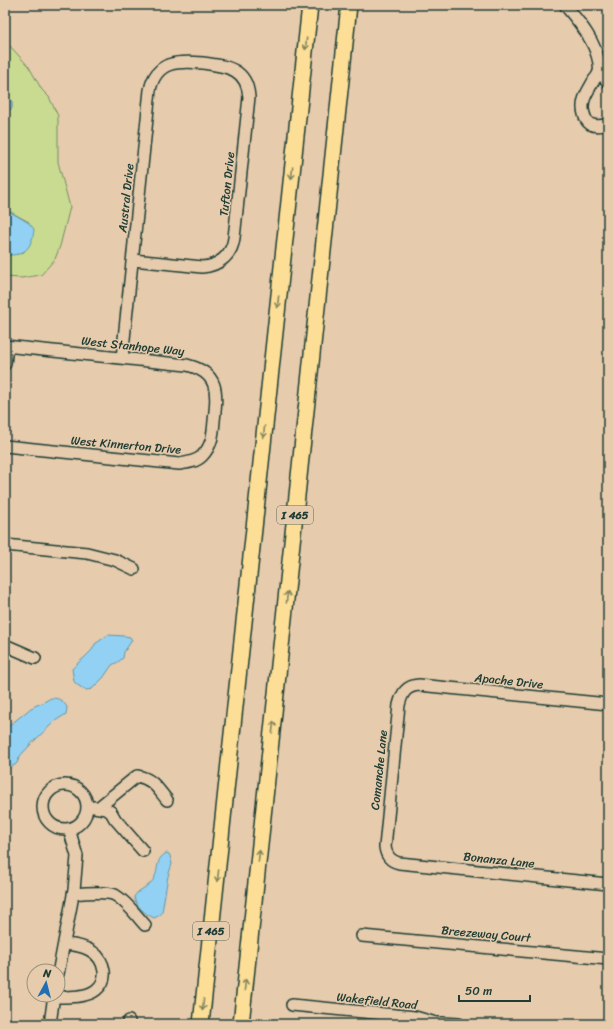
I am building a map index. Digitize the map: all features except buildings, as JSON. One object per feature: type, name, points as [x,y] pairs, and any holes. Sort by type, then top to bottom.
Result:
[{"type":"highway","name":"I 465","points":[[201,1024],[310,5]]},
{"type":"highway","name":"I 465","points":[[241,1024],[349,5]]},
{"type":"street","points":[[566,5],[581,24],[590,39],[598,58],[599,71],[583,102],[586,120],[591,124],[599,126],[608,124]]},
{"type":"street","name":"Tufton Drive","points":[[133,260],[208,267],[223,260],[229,253],[233,244],[249,101],[248,91],[245,82],[237,72],[232,69],[223,66],[186,61]]},
{"type":"street","name":"Austral Drive","points":[[122,358],[151,87],[154,79],[160,71],[170,64],[186,61]]},
{"type":"street","points":[[599,71],[608,82]]},
{"type":"street","points":[[5,364],[6,346]]},
{"type":"street","name":"West Stanhope Way","points":[[6,346],[193,366],[204,372],[216,389],[217,399],[214,418]]},
{"type":"street","name":"West Kinnerton Drive","points":[[5,446],[183,464],[200,458],[209,447],[212,439],[214,418]]},
{"type":"street","points":[[5,545],[87,553],[115,560],[134,570]]},
{"type":"street","points":[[5,645],[35,658]]},
{"type":"street","name":"Apache Drive","points":[[408,688],[418,685],[608,704]]},
{"type":"street","name":"Comanche Lane","points":[[389,857],[385,850],[385,843],[399,705],[403,693],[408,688]]},
{"type":"street","points":[[143,851],[111,812],[106,809],[93,807],[77,789],[64,785],[50,790],[46,796],[43,810],[45,817],[55,827],[62,829],[70,829],[76,826],[93,807],[137,776],[147,778],[167,800]]},
{"type":"street","points":[[60,963],[74,894],[77,856],[70,829]]},
{"type":"street","name":"Bonanza Lane","points":[[389,857],[393,861],[401,863],[608,884]]},
{"type":"street","points":[[74,894],[85,892],[114,895],[125,903],[144,925]]},
{"type":"street","name":"Breezeway Court","points":[[362,936],[608,959]]},
{"type":"street","points":[[64,944],[74,945],[90,950],[97,955],[103,965],[105,976],[102,984],[96,991],[86,995],[66,996]]},
{"type":"street","points":[[50,1024],[53,1003]]},
{"type":"street","name":"Wakefield Road","points":[[292,1005],[415,1016],[435,1024],[459,1024]]},
{"type":"green space","points":[[5,45],[9,45],[29,67],[42,90],[49,97],[58,116],[58,162],[70,207],[60,246],[55,259],[41,275],[21,278],[5,277],[5,255],[24,252],[29,222],[5,209],[5,112],[12,108],[12,102],[8,97],[10,81],[9,67],[5,62]]},
{"type":"water","points":[[5,62],[9,67],[10,81],[8,97],[12,102],[12,108],[5,112]]},
{"type":"water","points":[[5,209],[29,223],[34,229],[29,246],[26,250],[18,254],[5,255]]},
{"type":"water","points":[[108,635],[130,637],[132,640],[124,652],[123,658],[112,665],[103,678],[92,689],[87,690],[82,688],[74,681],[72,669],[92,650],[95,644]]},
{"type":"water","points":[[51,698],[58,699],[64,703],[67,707],[66,714],[55,721],[33,742],[20,756],[15,765],[5,769],[5,729],[31,708]]},
{"type":"water","points":[[167,853],[170,856],[172,864],[168,876],[162,912],[154,918],[141,909],[134,897],[153,880],[160,858]]}]
